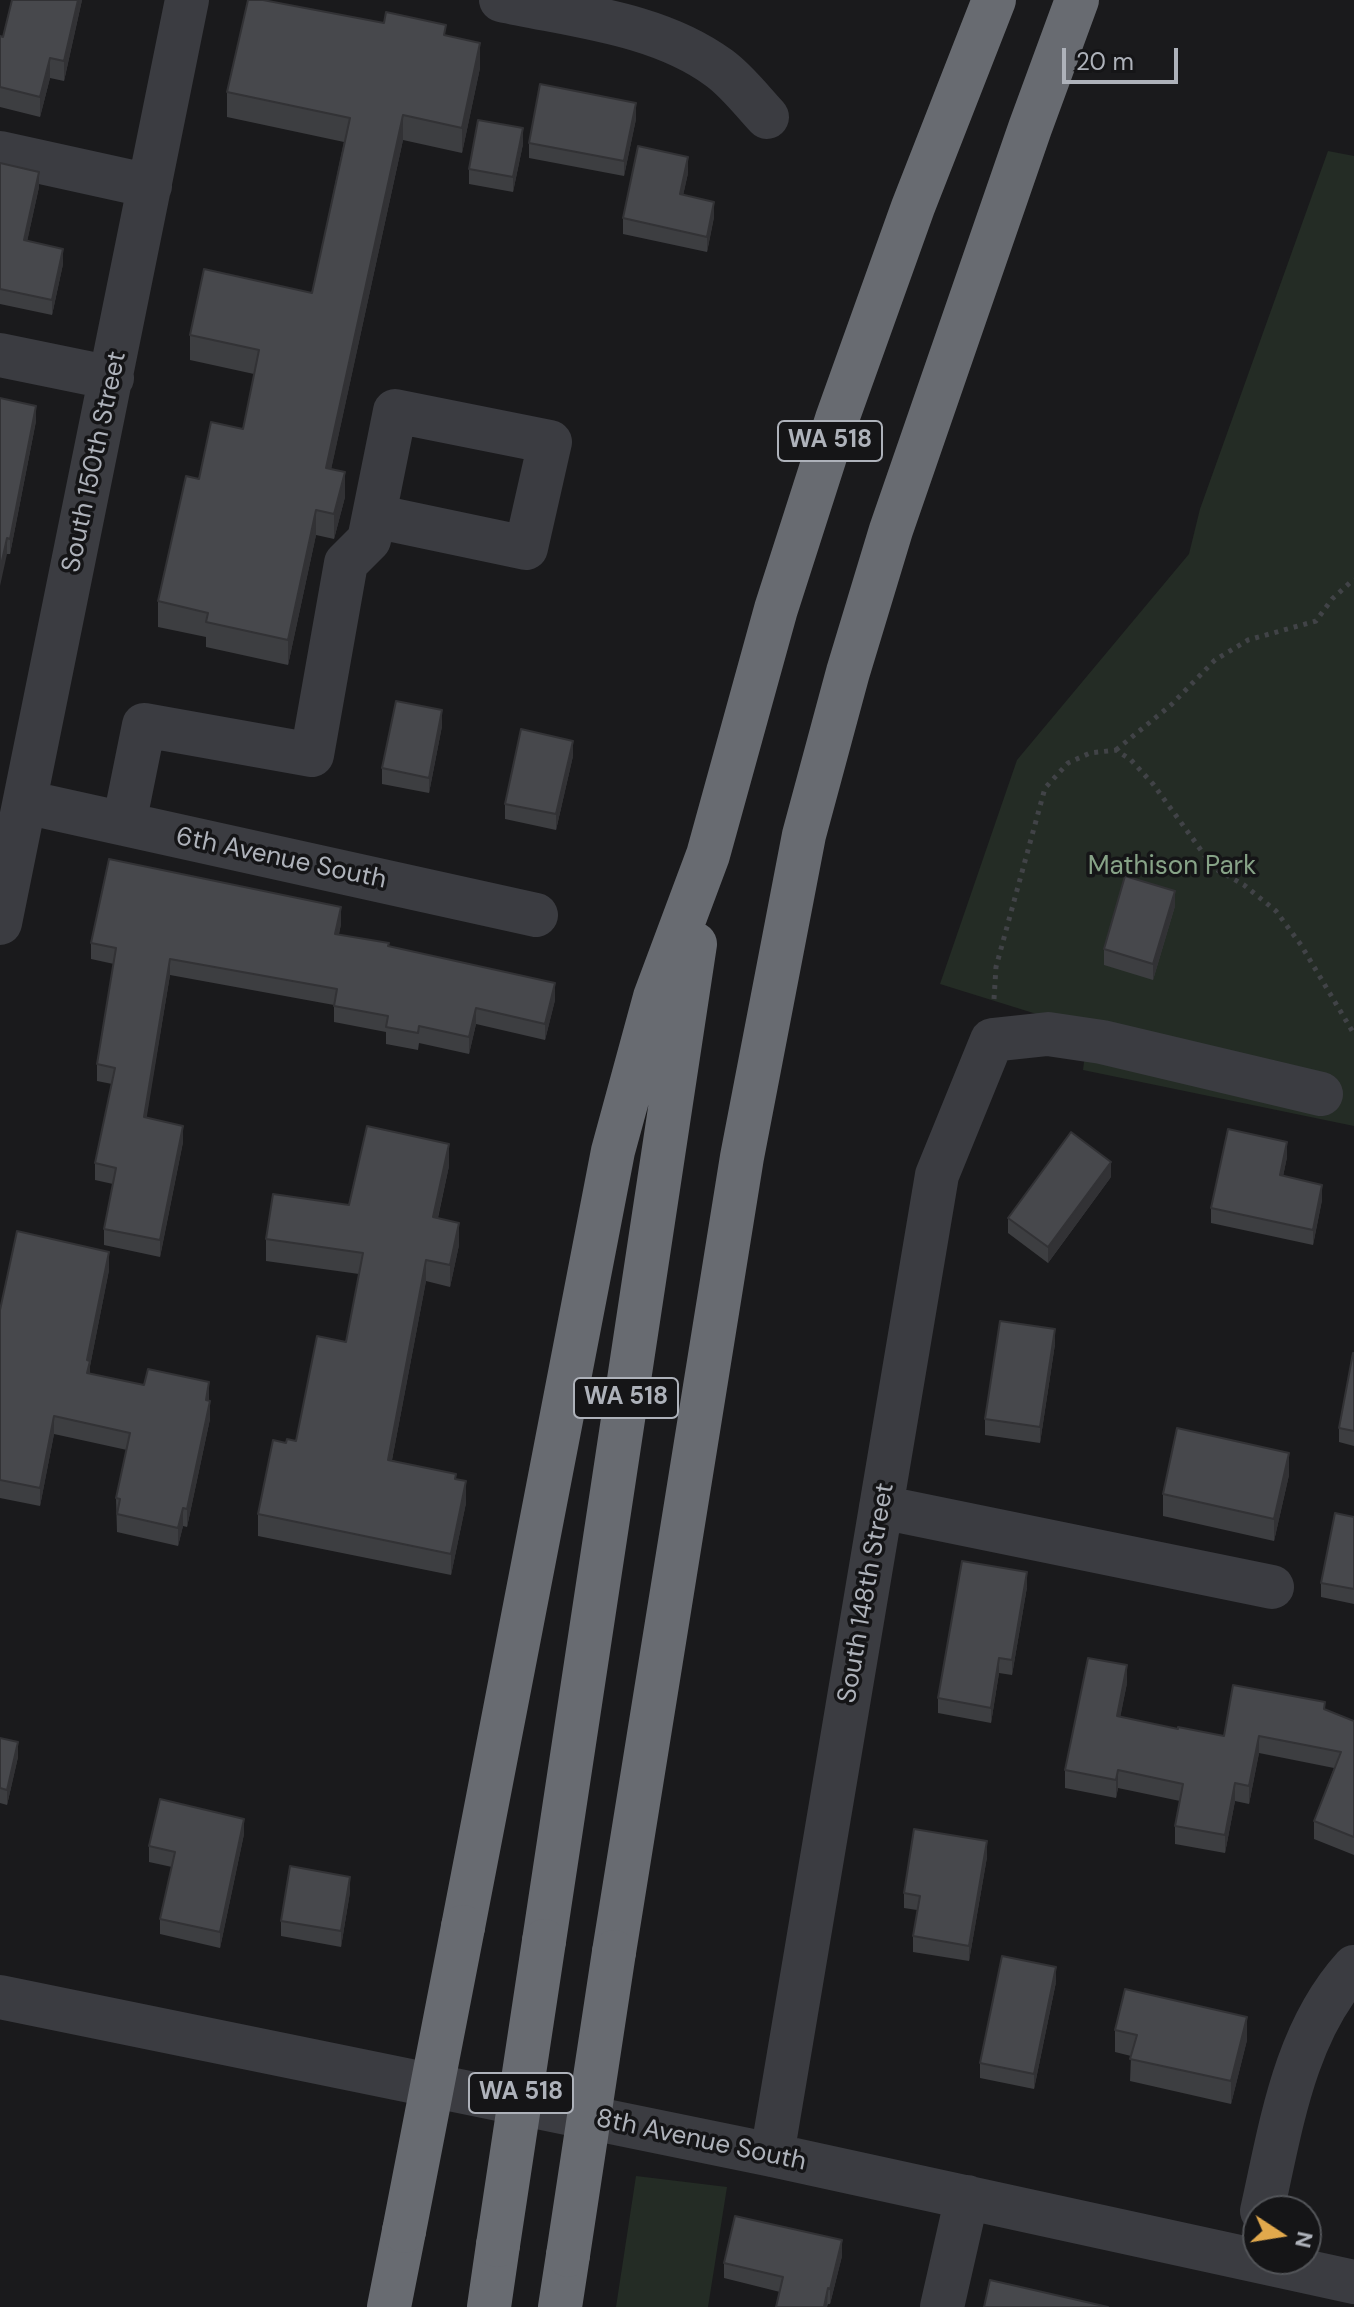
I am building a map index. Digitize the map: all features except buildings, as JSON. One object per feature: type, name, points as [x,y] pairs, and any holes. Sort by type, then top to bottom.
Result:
[{"type":"highway","name":"WA 518","points":[[560,2307],[742,1157],[804,835],[891,530],[1077,0]]},
{"type":"highway","points":[[1030,128],[1097,0]]},
{"type":"highway","name":"WA 518","points":[[489,2307],[708,855],[776,609],[837,419],[986,12]]},
{"type":"highway","points":[[389,2307],[613,1151],[655,997],[708,855]]},
{"type":"street","name":"South 150th Street","points":[[0,923],[187,0]]},
{"type":"street","points":[[501,0],[643,31],[679,45],[721,69],[767,117]]},
{"type":"street","points":[[0,153],[150,186]]},
{"type":"street","points":[[0,355],[112,378]]},
{"type":"street","points":[[124,824],[144,725],[312,755],[346,563],[369,540],[374,516]]},
{"type":"street","name":"6th Avenue South","points":[[25,802],[536,915]]},
{"type":"street","points":[[992,1040],[1048,1034],[1102,1042],[1321,1094]]},
{"type":"street","name":"South 148th Street","points":[[772,2155],[937,1175],[992,1040]]},
{"type":"street","points":[[881,1507],[1272,1587]]},
{"type":"street","points":[[1266,2195],[1287,2099],[1308,2040],[1330,1995],[1354,1967]]},
{"type":"street","name":"8th Avenue South","points":[[0,1997],[967,2197],[1242,2243]]},
{"type":"street","points":[[942,2307],[967,2197]]},
{"type":"street","name":"8th Avenue South","points":[[1322,2270],[1354,2282]]},
{"type":"path","points":[[992,1040],[996,967],[1045,788],[1068,763],[1090,753],[1116,750],[1171,705],[1215,660],[1248,640],[1316,621],[1332,599],[1354,579]]},
{"type":"path","points":[[1116,750],[1131,760],[1153,784],[1214,868],[1244,885],[1276,911],[1301,945],[1354,1034]]},
{"type":"green space","name":"Mathison Park","points":[[1328,151],[1354,156],[1354,1126],[1083,1070],[1088,1030],[940,984],[1017,760],[1189,554],[1200,509]]},
{"type":"green space","points":[[636,2176],[727,2187],[708,2307],[616,2307]]}]
